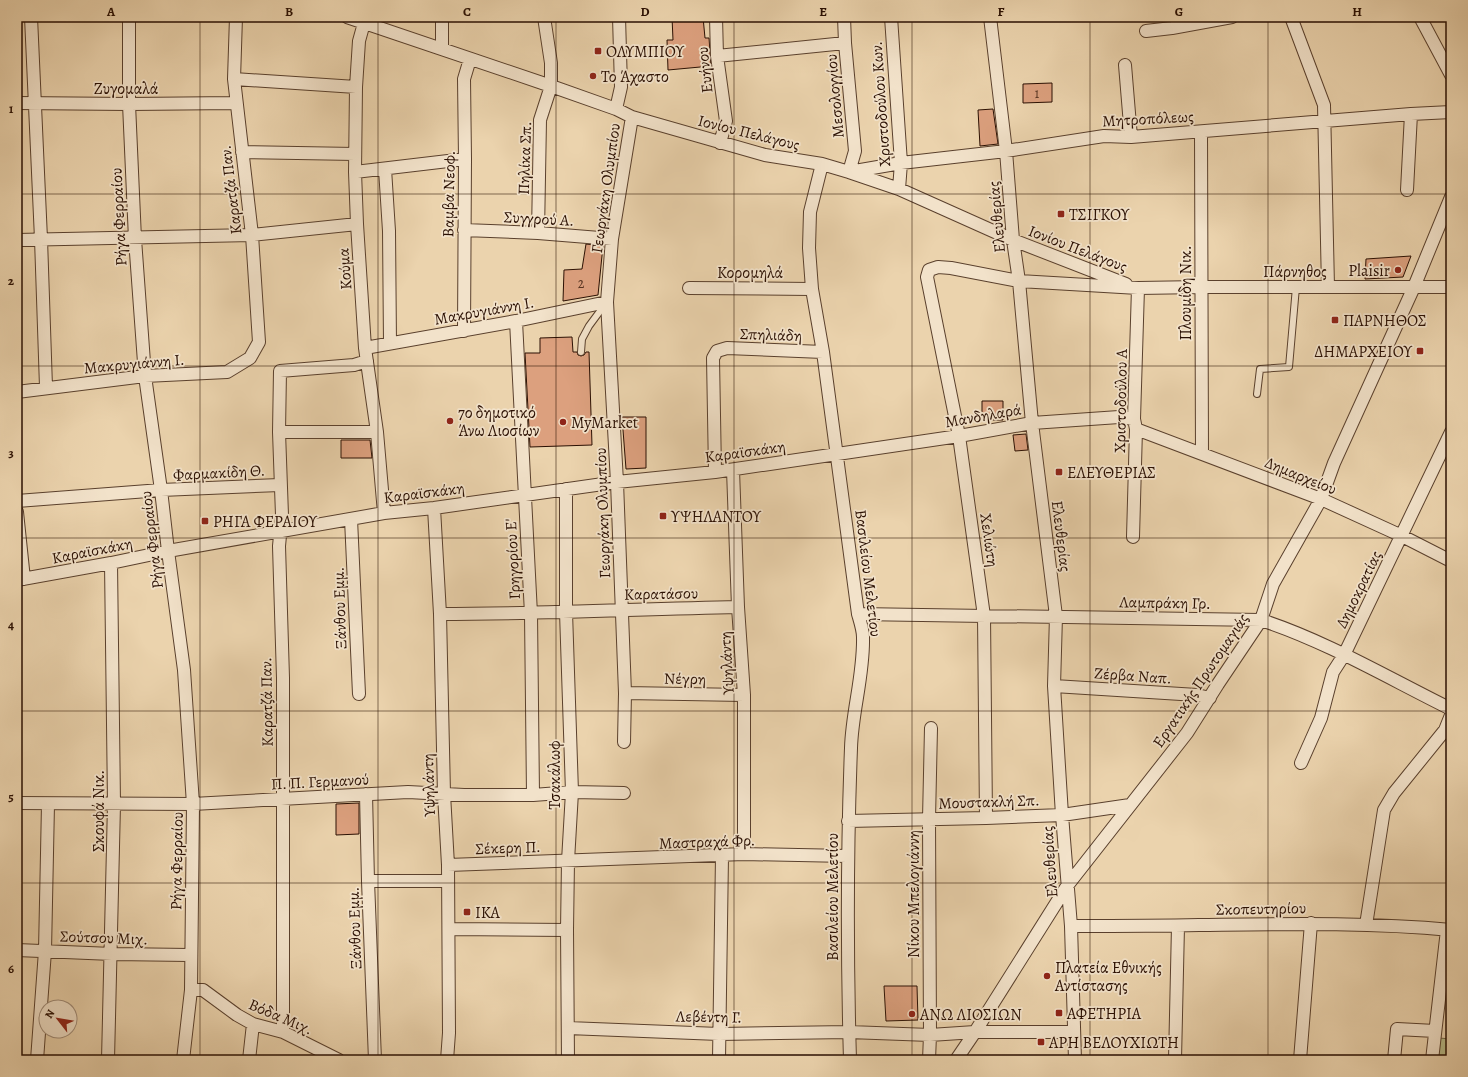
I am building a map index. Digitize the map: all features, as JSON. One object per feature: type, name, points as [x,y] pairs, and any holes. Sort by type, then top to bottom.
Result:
[{"type":"street","points":[[31,17],[46,387]]},
{"type":"street","name":"Ρήγα Φερραίου","points":[[129,17],[129,104],[135,238],[145,376],[162,490],[168,551],[184,670],[193,804],[190,990],[183,1060]]},
{"type":"street","name":"Καρατζά Παν.","points":[[236,17],[234,79],[252,235],[259,342],[250,358]]},
{"type":"street","name":"Ιονίου Πελάγους","points":[[347,17],[364,23],[376,22],[442,49],[551,86],[632,116],[765,155],[822,164],[899,189],[1013,240],[1138,288]]},
{"type":"street","points":[[442,17],[442,49]]},
{"type":"street","name":"Πηλίκα Σπ.","points":[[538,234],[540,120],[551,86],[551,63],[544,17]]},
{"type":"street","points":[[616,109],[621,87],[619,17]]},
{"type":"street","name":"Ευήνου","points":[[716,17],[717,56],[726,121],[720,143]]},
{"type":"street","name":"Μεσολογγίου","points":[[844,17],[855,150],[849,172]]},
{"type":"street","name":"Χριστοδούλου Κων.","points":[[891,17],[901,163],[899,189]]},
{"type":"street","name":"Ελευθερίας","points":[[990,17],[1006,151],[1013,240],[1019,280],[1032,423],[1056,616],[1054,686],[1071,926],[1075,1060]]},
{"type":"street","points":[[1146,31],[1172,28],[1232,17]]},
{"type":"street","points":[[1291,17],[1324,105],[1328,287]]},
{"type":"street","points":[[1420,17],[1451,76]]},
{"type":"street","name":"Κούμα","points":[[364,23],[359,42],[356,87],[355,172],[357,224],[365,348],[377,432],[384,513]]},
{"type":"street","points":[[717,56],[845,43]]},
{"type":"street","name":"Βαμβα Νεοφ.","points":[[464,331],[464,79],[470,59]]},
{"type":"street","points":[[1126,66],[1131,137]]},
{"type":"street","points":[[234,79],[356,87]]},
{"type":"street","name":"Ζυγομαλά","points":[[17,103],[236,103]]},
{"type":"street","name":"Μητροπόλεως","points":[[849,172],[901,163],[1006,151],[1104,136],[1131,137],[1451,112]]},
{"type":"street","points":[[1407,190],[1411,114]]},
{"type":"street","name":"Γεωργάκη Ολυμπίου","points":[[624,742],[625,693],[622,610],[617,482],[607,302],[612,239],[632,116]]},
{"type":"street","name":"Πλουμίδη Νικ.","points":[[1201,132],[1202,453]]},
{"type":"street","points":[[242,152],[355,154]]},
{"type":"street","points":[[355,172],[465,159]]},
{"type":"street","name":"Βασιλείου Μελετίου","points":[[822,164],[810,212],[809,248],[812,289],[838,454],[858,614],[863,636],[851,743],[848,821],[847,856],[850,1060]]},
{"type":"street","points":[[386,168],[389,231],[390,343]]},
{"type":"street","name":"Εργατικής Πρωτομαγιάς","points":[[956,1060],[1067,886],[1186,733],[1261,620],[1273,584],[1320,499],[1334,463],[1414,287],[1451,197]]},
{"type":"street","points":[[17,240],[252,235],[357,224]]},
{"type":"street","name":"Συγγρού Α.","points":[[464,230],[612,239]]},
{"type":"street","name":"Πάρνηθος","points":[[929,270],[938,267],[951,268],[1019,280],[1138,288],[1451,287]]},
{"type":"street","name":"Χελιώτη","points":[[929,270],[927,277],[959,436],[984,616],[986,818]]},
{"type":"street","name":"Κορομηλά","points":[[689,288],[812,289]]},
{"type":"street","name":"Χριστοδούλου Α","points":[[1133,537],[1138,288]]},
{"type":"street","name":"Μακρυγιάννη Ι.","points":[[365,348],[464,331],[607,302]]},
{"type":"street","name":"Γρηγορίου Ε'","points":[[516,321],[531,614],[533,795]]},
{"type":"street","name":"Σπηλιάδη","points":[[715,472],[713,358],[717,351],[727,348],[823,352]]},
{"type":"street","name":"Μακρυγιάννη Ι.","points":[[17,392],[46,387],[145,376],[227,372],[250,358]]},
{"type":"street","name":"Καρατζά Παν.","points":[[284,1032],[282,678],[278,546],[282,515],[279,432],[280,371],[354,365],[367,361]]},
{"type":"street","name":"Μανδηλαρά","points":[[838,454],[959,436],[1032,423],[1119,417],[1135,424]]},
{"type":"street","name":"Δημαρχείου","points":[[1135,424],[1202,453],[1320,499],[1402,536],[1451,561]]},
{"type":"street","points":[[279,432],[377,432]]},
{"type":"street","name":"Δημοκρατίας","points":[[1301,763],[1321,718],[1333,672],[1344,655],[1451,432]]},
{"type":"street","name":"Καραϊσκάκη","points":[[21,579],[280,530],[384,513],[434,508],[617,482],[733,470],[838,454]]},
{"type":"street","name":"Υψηλάντη","points":[[733,470],[738,607],[744,695],[744,854]]},
{"type":"street","name":"Φαρμακίδη Θ.","points":[[17,501],[162,490],[280,485]]},
{"type":"street","name":"Τσακάλωφ","points":[[566,489],[566,612],[572,792],[568,861],[568,1060]]},
{"type":"street","name":"Υψηλάντη","points":[[434,508],[440,614],[444,794],[448,865],[449,1033],[447,1060]]},
{"type":"street","points":[[17,512],[21,579]]},
{"type":"street","name":"Ξάνθου Εμμ.","points":[[351,519],[359,694]]},
{"type":"street","name":"Σκουφά Νικ.","points":[[108,1060],[112,954],[114,804],[112,563]]},
{"type":"street","name":"Καρατάσου","points":[[440,614],[531,614],[738,607]]},
{"type":"street","name":"Λαμπράκη Γρ.","points":[[858,614],[1261,620],[1283,627],[1344,655],[1451,709]]},
{"type":"street","name":"Ζέρβα Ναπ.","points":[[1054,686],[1197,695],[1210,698]]},
{"type":"street","name":"Νέγρη","points":[[625,693],[744,695]]},
{"type":"street","points":[[1366,925],[1384,810],[1394,793],[1445,730],[1451,716]]},
{"type":"street","name":"Νίκου Μπελογιάννη","points":[[929,1060],[929,819],[931,728]]},
{"type":"street","name":"Π. Π. Γερμανού","points":[[17,803],[193,804],[408,792],[464,795],[533,795],[572,792],[624,794]]},
{"type":"street","name":"Ξάνθου Εμμ.","points":[[366,794],[375,1060]]},
{"type":"street","points":[[37,1060],[45,951],[48,804]]},
{"type":"street","name":"Μουστακλή Σπ.","points":[[848,821],[1062,815],[1130,805]]},
{"type":"street","name":"Μαστραχά Φρ.","points":[[568,861],[744,854],[847,856]]},
{"type":"street","points":[[719,1060],[722,856]]},
{"type":"street","name":"Σέκερη Π.","points":[[448,865],[568,861]]},
{"type":"street","points":[[368,881],[448,881]]},
{"type":"street","points":[[1300,1060],[1311,924]]},
{"type":"street","name":"Σκοπευτηρίου","points":[[1071,926],[1311,924],[1366,925],[1449,930]]},
{"type":"street","points":[[1175,1060],[1178,926]]},
{"type":"street","points":[[449,929],[567,930]]},
{"type":"street","points":[[1432,1060],[1449,930]]},
{"type":"street","name":"Σούτσου Μιχ.","points":[[17,950],[112,954],[190,955]]},
{"type":"street","name":"Βόδα Μιχ.","points":[[190,990],[203,990],[237,1015],[253,1024],[284,1032],[339,1060]]},
{"type":"street","points":[[248,1060],[253,1024]]},
{"type":"street","name":"Λεβέντη Γ.","points":[[568,1028],[719,1034],[849,1032],[930,1035],[975,1032],[1073,1032]]},
{"type":"street","points":[[1394,1060],[1397,1029],[1435,1031]]},
{"type":"lane","points":[[1257,394],[1260,369],[1289,367],[1296,287]]},
{"type":"lane","points":[[581,352],[582,339],[589,326],[607,302]]},
{"type":"green space","points":[[1439,1038],[1451,1039],[1451,1060],[1436,1060]]},
{"type":"building","points":[[672,17],[703,17],[705,38],[709,38],[711,66],[668,70],[667,40],[673,40]]},
{"type":"building","points":[[1052,83],[1052,102],[1023,103],[1023,84]]},
{"type":"building","points":[[993,109],[998,144],[980,146],[978,110]]},
{"type":"building","points":[[586,244],[603,246],[598,295],[563,301],[564,270],[582,269]]},
{"type":"building","points":[[1411,256],[1403,277],[1365,279],[1366,259]]},
{"type":"building","points":[[572,337],[573,352],[577,352],[578,355],[581,356],[586,352],[589,352],[592,445],[530,447],[525,353],[540,353],[540,338]]},
{"type":"building","points":[[982,401],[1003,401],[1003,420],[982,420]]},
{"type":"building","points":[[622,417],[646,417],[646,468],[626,469]]},
{"type":"building","points":[[1026,434],[1028,450],[1015,451],[1013,435]]},
{"type":"building","points":[[341,440],[370,440],[372,458],[341,458]]},
{"type":"building","points":[[359,803],[359,834],[336,835],[336,804]]},
{"type":"building","points":[[884,986],[917,986],[918,1020],[886,1021]]},
{"type":"place","name":"ΟΛΥΜΠΙΟΥ","points":[[598,51]]},
{"type":"place","name":"Το Άχαστο","points":[[593,76]]},
{"type":"place","name":"ΤΣΙΓΚΟΥ","points":[[1061,214]]},
{"type":"place","name":"Plaisir","points":[[1398,270]]},
{"type":"place","name":"ΠΑΡΝΗΘΟΣ","points":[[1335,320]]},
{"type":"place","name":"ΔΗΜΑΡΧΕΙΟΥ","points":[[1420,351]]},
{"type":"place","name":"7ο δημοτικό Άνω Λιοσίων","points":[[450,421]]},
{"type":"place","name":"MyMarket","points":[[563,422]]},
{"type":"place","name":"ΕΛΕΥΘΕΡΙΑΣ","points":[[1059,472]]},
{"type":"place","name":"ΥΨΗΛΑΝΤΟΥ","points":[[663,516]]},
{"type":"place","name":"ΡΗΓΑ ΦΕΡΑΙΟΥ","points":[[205,521]]},
{"type":"place","name":"ΙΚΑ","points":[[467,912]]},
{"type":"place","name":"Πλατεία Εθνικής Αντίστασης","points":[[1047,976]]},
{"type":"place","name":"ΑΦΕΤΗΡΙΑ","points":[[1059,1013]]},
{"type":"place","name":"ΑΝΩ ΛΙΟΣΙΩΝ","points":[[912,1014]]},
{"type":"place","name":"ΑΡΗ ΒΕΛΟΥΧΙΩΤΗ","points":[[1041,1042]]}]
